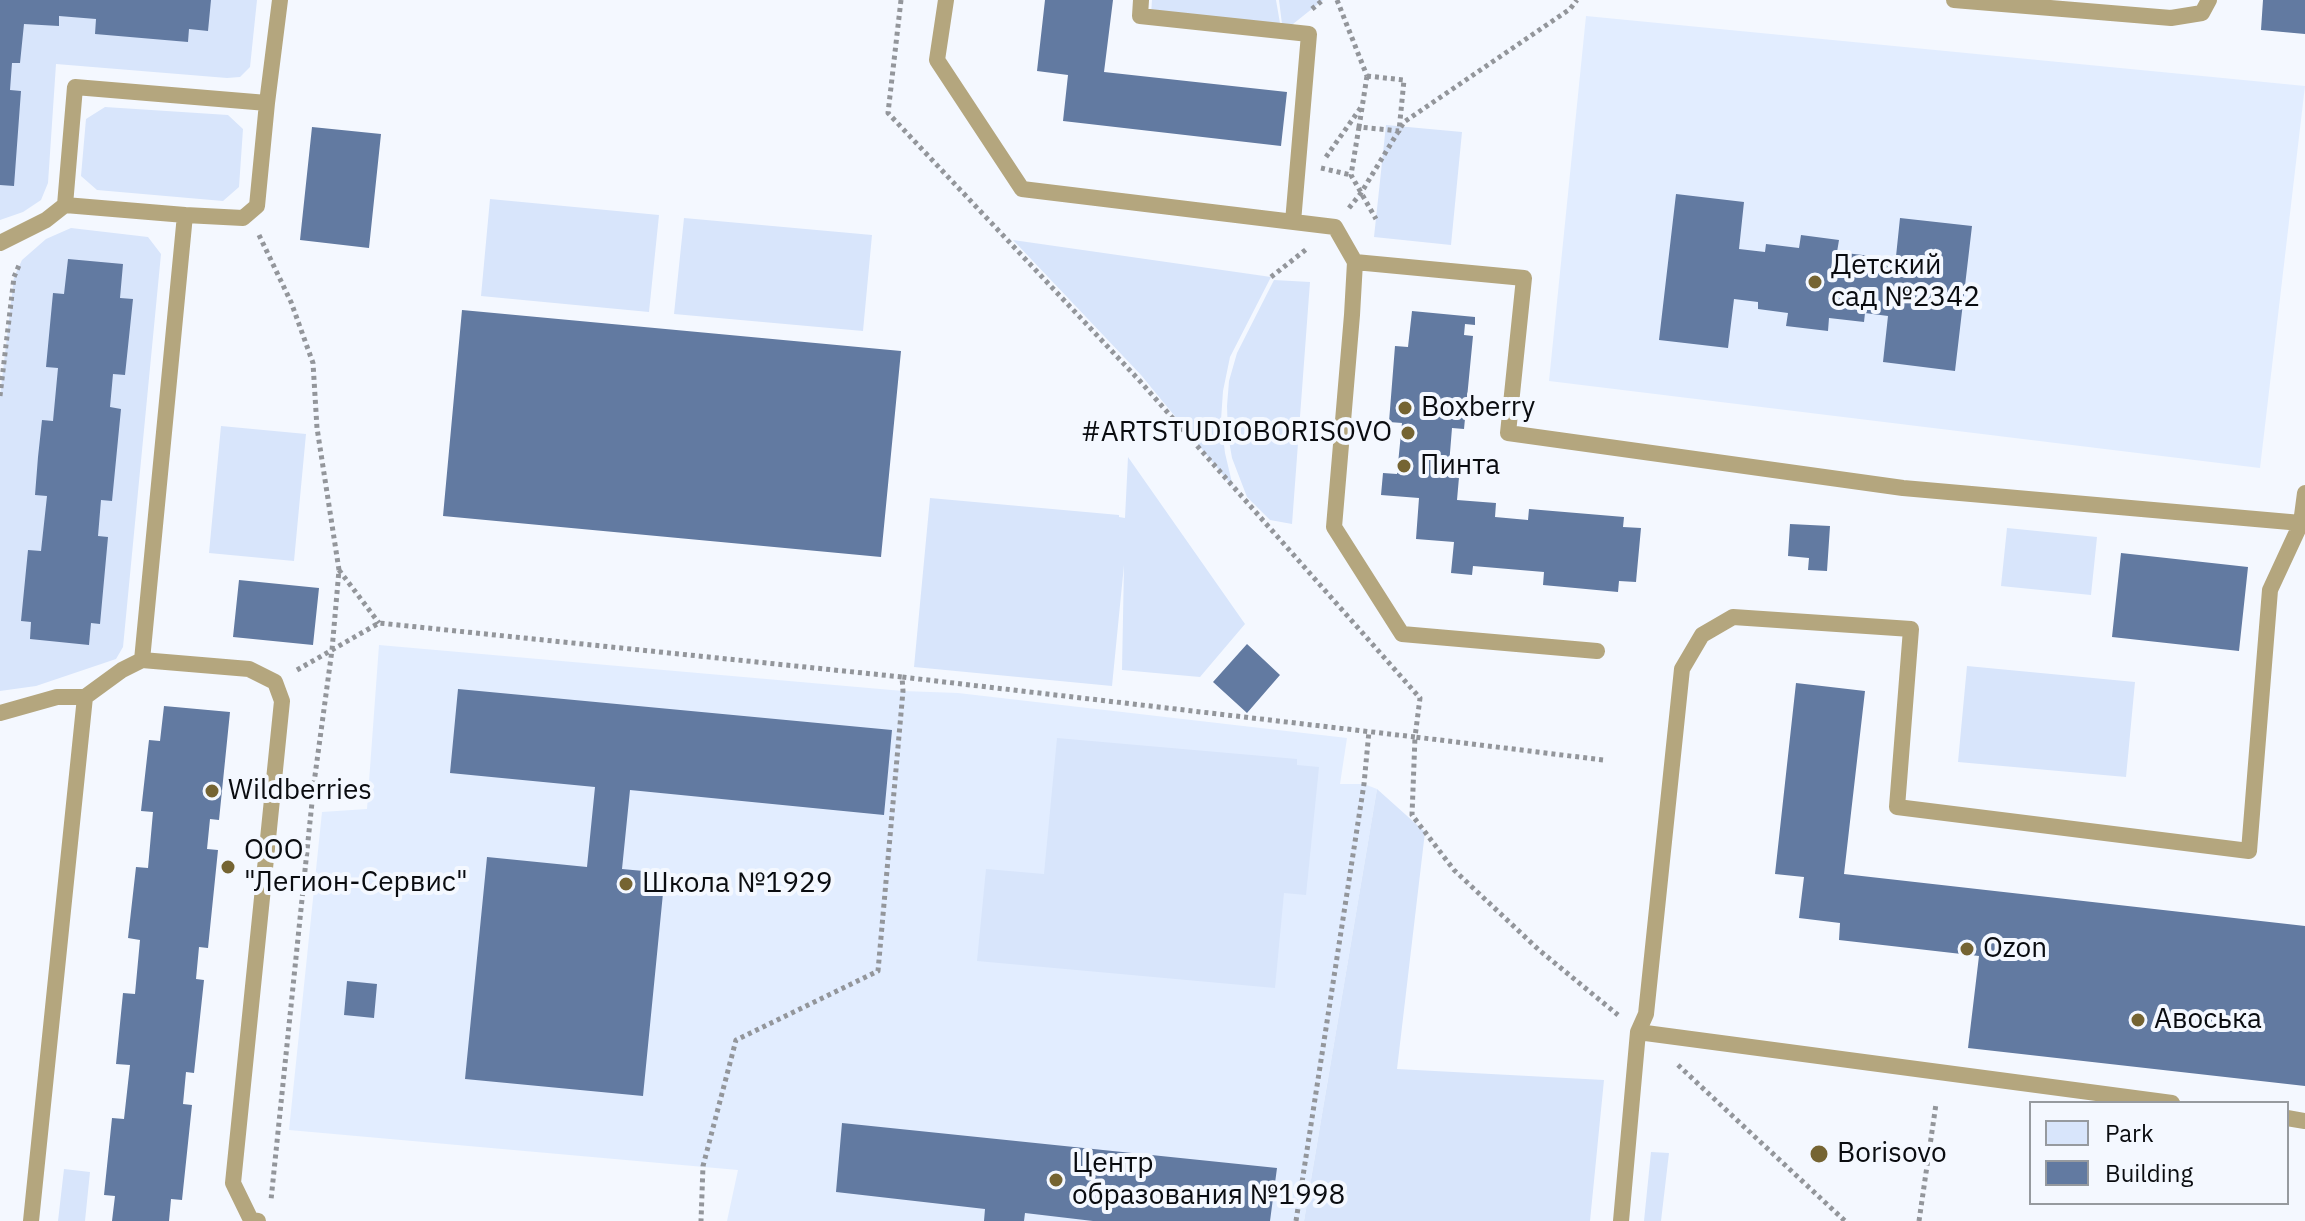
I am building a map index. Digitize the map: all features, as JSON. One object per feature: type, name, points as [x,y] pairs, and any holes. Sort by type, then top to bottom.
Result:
[{"type":"lane","points":[[0,243],[46,220],[65,205],[243,218],[257,206],[280,0]]},
{"type":"lane","points":[[946,0],[937,60],[1022,189],[1335,227],[1355,262],[1334,527],[1402,634],[1597,651]]},
{"type":"lane","points":[[1141,0],[1140,16],[1309,34],[1293,222]]},
{"type":"lane","points":[[1954,0],[2171,18],[2202,13],[2209,0]]},
{"type":"lane","points":[[65,205],[75,87],[267,103]]},
{"type":"lane","points":[[142,660],[185,215]]},
{"type":"lane","points":[[1355,262],[1524,278],[1508,433],[1903,488],[2303,523]]},
{"type":"lane","points":[[1621,1221],[1638,1032],[1646,1014],[1682,669],[1702,635],[1733,617],[1911,629],[1897,807],[2249,851],[2270,590],[2303,523],[2305,493]]},
{"type":"lane","points":[[0,713],[57,697],[85,697],[122,670],[142,660],[249,669],[275,682],[282,701],[233,1183],[251,1220],[258,1221]]},
{"type":"lane","points":[[31,1221],[85,697]]},
{"type":"lane","points":[[1638,1032],[2157,1101]]},
{"type":"path","points":[[901,0],[888,113],[1139,380],[1420,698],[1412,815],[1454,870],[1539,950],[1689,1075],[1845,1221]]},
{"type":"path","points":[[1337,0],[1367,76],[1351,175],[1376,219]]},
{"type":"path","points":[[1271,277],[1335,227],[1361,193],[1404,122],[1570,9],[1577,0]]},
{"type":"path","points":[[1367,76],[1404,80],[1399,131]]},
{"type":"path","points":[[1318,167],[1363,105]]},
{"type":"path","points":[[1359,127],[1399,131]]},
{"type":"path","points":[[0,396],[14,277],[22,260]]},
{"type":"path","points":[[339,570],[379,623]]},
{"type":"path","points":[[275,682],[379,623],[902,677],[1603,760]]},
{"type":"path","points":[[701,1221],[703,1166],[736,1040],[878,971],[902,677]]},
{"type":"path","points":[[1296,1221],[1364,784],[1369,731]]},
{"type":"path","points":[[1919,1221],[1936,1104]]},
{"type":"shaded area","points":[[1586,16],[2305,86],[2260,468],[1549,381]]},
{"type":"shaded area","points":[[379,645],[903,691],[958,693],[1347,738],[1340,784],[1364,784],[1377,789],[1304,1221],[727,1221],[738,1170],[289,1130],[322,812],[367,809]]},
{"type":"green space","points":[[0,0],[257,0],[250,67],[240,77],[227,78],[56,64],[48,183],[41,200],[23,212],[0,220]]},
{"type":"green space","points":[[1152,0],[1276,0],[1281,29],[1151,15]]},
{"type":"green space","points":[[1279,0],[1323,0],[1283,32]]},
{"type":"green space","points":[[105,107],[228,115],[243,129],[239,187],[223,201],[97,190],[81,176],[86,119]]},
{"type":"green space","points":[[1386,125],[1462,132],[1451,245],[1374,237]]},
{"type":"green space","points":[[490,199],[659,215],[649,312],[481,296]]},
{"type":"green space","points":[[684,218],[872,235],[863,331],[674,314]]},
{"type":"green space","points":[[71,228],[148,237],[161,254],[123,647],[116,659],[36,686],[0,691],[0,396],[14,277],[22,260],[46,239]]},
{"type":"green space","points":[[1013,240],[1271,277],[1230,357],[1223,391],[1221,420],[1233,487],[1141,375]]},
{"type":"green space","points":[[1274,280],[1310,282],[1292,524],[1270,520],[1247,497],[1232,458],[1228,435],[1229,381],[1237,353]]},
{"type":"green space","points":[[221,426],[306,434],[294,561],[209,553]]},
{"type":"green space","points":[[1128,457],[1245,624],[1200,677],[1122,670],[1124,565],[1112,686],[914,667],[930,498],[1125,518]]},
{"type":"green space","points":[[2007,528],[2097,537],[2091,595],[2001,586]]},
{"type":"green space","points":[[1967,666],[2135,682],[2126,777],[1958,762]]},
{"type":"green space","points":[[1057,738],[1297,759],[1297,765],[1319,767],[1306,895],[1284,893],[1275,988],[977,961],[986,869],[1044,874]]},
{"type":"green space","points":[[1377,789],[1425,832],[1397,1069],[1604,1080],[1590,1221],[1304,1221]]},
{"type":"green space","points":[[1651,1152],[1669,1153],[1661,1221],[1644,1221]]},
{"type":"green space","points":[[64,1169],[90,1172],[85,1221],[58,1221]]},
{"type":"building","points":[[0,0],[211,0],[208,31],[189,29],[188,42],[95,34],[96,19],[59,16],[59,26],[24,24],[20,63],[12,63],[10,90],[21,91],[14,186],[0,185]]},
{"type":"building","points":[[1045,0],[1113,0],[1104,72],[1287,92],[1281,146],[1063,121],[1068,75],[1037,71]]},
{"type":"building","points":[[2263,0],[2305,0],[2305,34],[2261,30]]},
{"type":"building","points":[[312,127],[381,134],[369,248],[300,240]]},
{"type":"building","name":"Детский сад №2342","points":[[1676,194],[1744,202],[1739,249],[1765,252],[1766,244],[1799,248],[1801,235],[1839,240],[1837,252],[1871,256],[1871,263],[1895,266],[1900,218],[1972,226],[1955,371],[1883,362],[1888,316],[1865,313],[1864,322],[1829,318],[1828,331],[1786,326],[1788,313],[1758,309],[1758,302],[1734,299],[1728,348],[1659,340]]},
{"type":"building","points":[[68,259],[123,264],[120,298],[133,299],[125,375],[113,374],[110,407],[121,409],[112,501],[101,500],[98,536],[108,537],[100,624],[91,623],[89,645],[30,639],[31,622],[21,621],[28,550],[41,551],[47,496],[35,495],[38,457],[42,420],[53,421],[58,368],[46,367],[53,293],[64,294]]},
{"type":"building","points":[[462,310],[901,351],[881,557],[443,516]]},
{"type":"building","points":[[1412,311],[1475,317],[1475,325],[1465,324],[1464,335],[1473,336],[1464,429],[1452,428],[1449,465],[1460,466],[1457,500],[1496,503],[1495,517],[1528,520],[1529,509],[1624,517],[1623,527],[1641,528],[1636,582],[1619,581],[1618,592],[1543,585],[1544,572],[1473,566],[1472,575],[1451,573],[1454,542],[1416,539],[1419,498],[1381,495],[1383,473],[1397,474],[1402,423],[1389,422],[1395,346],[1408,347]]},
{"type":"building","points":[[1790,524],[1830,526],[1827,571],[1808,570],[1809,558],[1788,556]]},
{"type":"building","points":[[2121,553],[2248,567],[2239,651],[2112,637]]},
{"type":"building","points":[[239,580],[319,588],[313,645],[233,637]]},
{"type":"building","points":[[1247,644],[1280,675],[1247,713],[1213,682]]},
{"type":"building","points":[[1796,683],[1865,691],[1844,874],[2305,926],[2305,1086],[1968,1048],[1979,956],[1839,940],[1840,923],[1799,918],[1804,877],[1775,874]]},
{"type":"building","points":[[458,689],[892,730],[884,815],[630,790],[622,869],[665,873],[643,1096],[465,1079],[487,857],[587,867],[595,787],[450,773]]},
{"type":"building","points":[[164,706],[230,712],[219,820],[210,819],[207,849],[218,850],[208,948],[199,947],[196,979],[204,980],[194,1073],[186,1072],[183,1104],[192,1105],[182,1200],[171,1199],[169,1221],[112,1221],[115,1196],[104,1195],[112,1118],[124,1119],[130,1065],[116,1064],[123,993],[135,994],[140,940],[128,938],[136,867],[148,868],[153,812],[141,811],[149,740],[160,741]]},
{"type":"building","points":[[347,981],[377,984],[374,1018],[344,1015]]},
{"type":"building","name":"Центр образования №1998","points":[[842,1123],[1277,1168],[1270,1221],[1093,1221],[1025,1213],[1024,1221],[984,1221],[985,1209],[836,1192]]},
{"type":"place","name":"Детский сад №2342","points":[[1815,282]]},
{"type":"place","name":"Boxberry","points":[[1405,408]]},
{"type":"place","name":"#ARTSTUDIOBORISOVO","points":[[1408,433]]},
{"type":"place","name":"Пинта","points":[[1404,466]]},
{"type":"place","name":"Wildberries","points":[[212,791]]},
{"type":"place","name":"ООО \"Легион-Сервис\"","points":[[228,867]]},
{"type":"place","name":"Школа №1929","points":[[626,884]]},
{"type":"place","name":"Ozon","points":[[1967,949]]},
{"type":"place","name":"Авоська","points":[[2138,1020]]},
{"type":"place","name":"Borisovo","points":[[1819,1154]]},
{"type":"place","name":"Центр образования №1998","points":[[1056,1180]]}]
